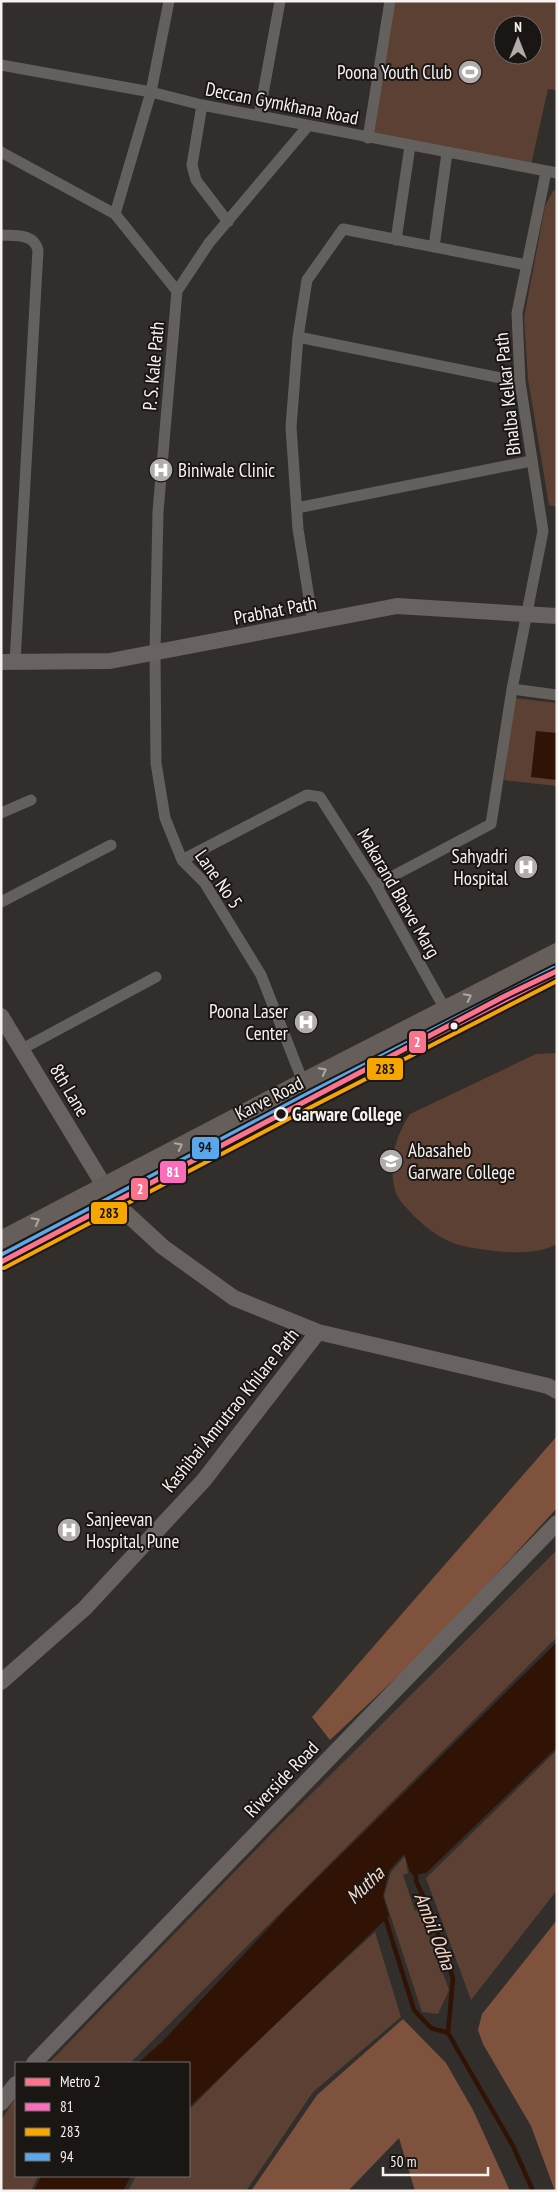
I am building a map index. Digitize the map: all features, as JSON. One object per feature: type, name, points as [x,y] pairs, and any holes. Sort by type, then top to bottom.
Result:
[{"type":"main road","name":"Karve Road","points":[[1,1240],[557,952]]},
{"type":"main road","name":"Karve Road","points":[[1,1262],[557,974]]},
{"type":"street","points":[[115,214],[151,92],[169,1]]},
{"type":"street","points":[[259,116],[280,1]]},
{"type":"street","points":[[368,138],[390,1]]},
{"type":"street","name":"Deccan Gymkhana Road","points":[[1,65],[151,92],[202,105],[552,172]]},
{"type":"street","points":[[202,105],[192,164],[193,173],[196,180],[228,222]]},
{"type":"street","name":"P. S. Kale Path","points":[[155,653],[158,512],[177,291],[209,243],[308,126]]},
{"type":"street","points":[[396,240],[410,146]]},
{"type":"street","points":[[1,152],[115,214],[177,291]]},
{"type":"street","points":[[434,247],[447,153]]},
{"type":"street","name":"Bhalba Kelkar Path","points":[[376,884],[491,824],[512,689],[543,531],[520,382],[517,313],[526,265],[552,172]]},
{"type":"street","points":[[313,623],[298,529],[291,427],[298,338],[307,280],[343,229],[526,265]]},
{"type":"street","points":[[1,235],[26,237],[34,242],[38,250],[8,662]]},
{"type":"street","points":[[298,338],[520,382]]},
{"type":"street","points":[[297,508],[531,461]]},
{"type":"street","name":"Prabhat Path","points":[[8,662],[110,661],[397,606],[557,616]]},
{"type":"street","name":"Lane No 5","points":[[155,653],[156,763],[165,818],[182,860],[204,882],[261,975],[303,1082]]},
{"type":"street","points":[[512,689],[557,695]]},
{"type":"street","name":"Makarand Bhave Marg","points":[[182,860],[307,795],[320,797],[376,884],[445,1009]]},
{"type":"street","points":[[1,813],[31,800]]},
{"type":"street","points":[[1,902],[111,845]]},
{"type":"street","points":[[22,1049],[156,976]]},
{"type":"street","name":"8th Lane","points":[[1,1016],[114,1202],[163,1247],[234,1298],[318,1332],[548,1386],[557,1391]]},
{"type":"street","name":"Kashibai Amrutrao Khilare Path","points":[[1,1682],[85,1608],[204,1480],[318,1332]]},
{"type":"street","name":"Riverside Road","points":[[36,2061],[557,1523]]},
{"type":"shaded area","name":"Poona Youth Club","points":[[395,1],[557,1],[557,90],[548,89],[531,165],[374,135]]},
{"type":"shaded area","points":[[557,190],[557,507],[549,505],[528,379],[524,318],[545,206],[553,191]]},
{"type":"shaded area","points":[[514,698],[557,703],[557,786],[504,780]]},
{"type":"shaded area","points":[[557,1053],[557,1244],[534,1251],[494,1251],[456,1244],[434,1233],[406,1208],[398,1198],[395,1190],[392,1170],[394,1150],[400,1132],[410,1114],[536,1054]]},
{"type":"shaded area","points":[[557,1436],[557,1508],[434,1642],[330,1740],[312,1717]]},
{"type":"shaded area","points":[[557,1550],[557,1637],[131,2062],[50,2062],[277,1828]]},
{"type":"shaded area","points":[[557,1750],[557,1890],[471,2000],[426,1878]]},
{"type":"shaded area","points":[[405,1856],[408,1873],[403,1875],[415,1911],[419,1909],[449,1990],[438,2014],[422,2012],[384,1896],[391,1872]]},
{"type":"shaded area","points":[[557,1920],[557,2191],[555,2191],[531,2126],[483,2044],[478,2030],[482,2014]]},
{"type":"shaded area","points":[[375,1932],[401,2017],[313,2092],[246,2191],[128,2191],[135,2177],[190,2177],[190,2109],[259,2039]]},
{"type":"shaded area","points":[[403,2019],[446,2063],[473,2110],[510,2191],[415,2191],[399,2138],[348,2191],[251,2191],[317,2095]]},
{"type":"shaded area","points":[[15,2098],[15,2177],[38,2177],[31,2191],[1,2191],[1,2121]]},
{"type":"water","points":[[536,731],[557,733],[557,780],[531,777]]},
{"type":"water","name":"Mutha","points":[[557,1642],[557,1747],[426,1873],[413,1875],[410,1872],[404,1854],[389,1871],[383,1896],[389,1916],[190,2106],[190,2062],[139,2062],[163,2041],[288,1907]]},
{"type":"water","points":[[41,2177],[130,2177],[123,2191],[34,2191]]},
{"type":"waterway","name":"Ambil Odha","points":[[416,1871],[416,1881],[430,1911],[453,1978],[448,2033],[513,2146],[533,2191]]},
{"type":"waterway","name":"Ambil Odha","points":[[384,1914],[414,2010],[431,2028],[448,2033]]},
{"type":"railway","points":[[22,1251],[88,1207]]},
{"type":"metro line","name":"2","points":[[1,1262],[503,997],[557,971]]},
{"type":"transit line","name":"94","points":[[1,1255],[309,1093],[554,968]]},
{"type":"transit line","name":"81","points":[[1,1262],[312,1099],[557,974]]},
{"type":"transit line","name":"283","points":[[4,1268],[557,981]]},
{"type":"place","name":"Poona Youth Club","points":[[470,72]]},
{"type":"place","name":"Biniwale Clinic","points":[[161,470]]},
{"type":"place","name":"Sahyadri Hospital","points":[[526,867]]},
{"type":"place","name":"Poona Laser Center","points":[[306,1022]]},
{"type":"place","name":"Garware College","points":[[281,1114]]},
{"type":"place","name":"Abasaheb Garware College","points":[[391,1161]]},
{"type":"place","name":"Sanjeevan Hospital, Pune","points":[[69,1530]]}]
